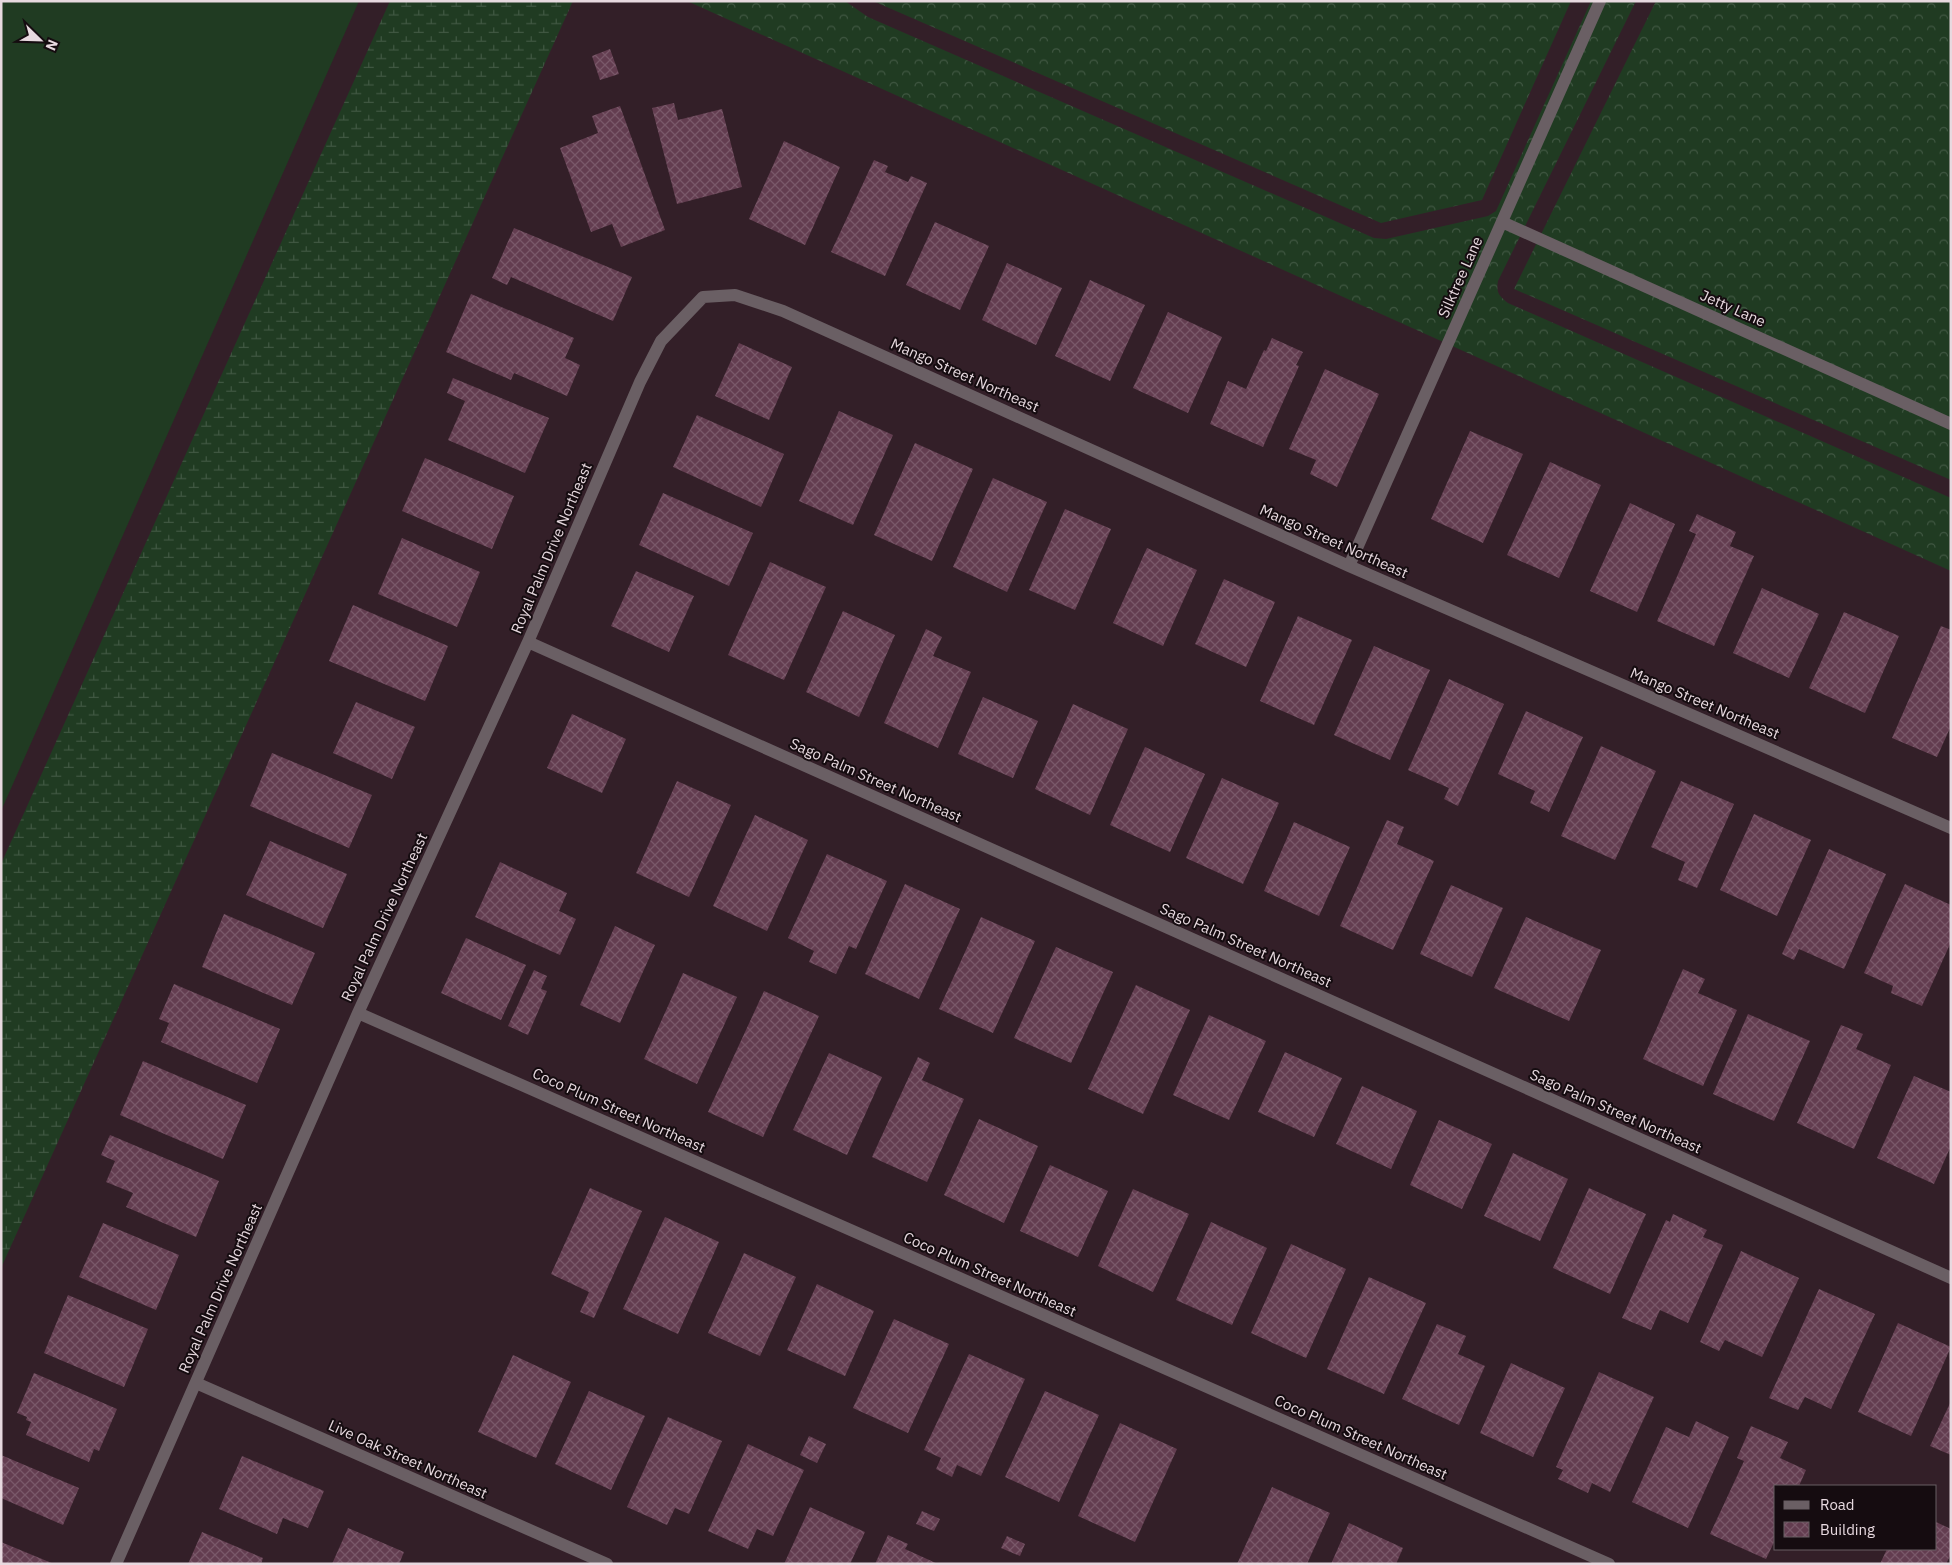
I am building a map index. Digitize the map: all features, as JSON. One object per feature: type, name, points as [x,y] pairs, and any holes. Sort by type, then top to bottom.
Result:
[{"type":"street","name":"Silktree Lane","points":[[1350,566],[1600,1]]},
{"type":"street","name":"Jetty Lane","points":[[1502,222],[1951,424]]},
{"type":"street","name":"Mango Street Northeast","points":[[703,297],[736,295],[783,311],[1350,566],[1951,828]]},
{"type":"street","name":"Royal Palm Drive Northeast","points":[[116,1564],[358,1013],[528,642],[640,382],[661,341],[703,297]]},
{"type":"street","name":"Sago Palm Street Northeast","points":[[528,642],[1951,1278]]},
{"type":"street","name":"Coco Plum Street Northeast","points":[[358,1013],[1608,1564]]},
{"type":"street","name":"Live Oak Street Northeast","points":[[196,1383],[606,1564]]},
{"type":"green space","points":[[2,1],[359,1],[1,811],[1,3]]},
{"type":"green space","points":[[390,1],[573,1],[1,1268],[1,864]]},
{"type":"green space","points":[[687,1],[845,1],[868,17],[1374,238],[1386,239],[1488,216],[1496,211],[1591,1],[1636,1],[1498,281],[1497,289],[1499,294],[1508,303],[1951,498],[1951,571]]},
{"type":"green space","points":[[873,1],[1571,1],[1482,200],[1381,223]]},
{"type":"green space","points":[[1656,1],[1951,1],[1951,480],[1514,289]]},
{"type":"building","points":[[610,49],[619,74],[600,80],[592,56]]},
{"type":"building","points":[[674,103],[678,120],[722,109],[742,187],[677,204],[652,108]]},
{"type":"building","points":[[620,106],[665,230],[621,247],[612,224],[591,232],[560,148],[598,133],[592,116]]},
{"type":"building","points":[[784,141],[840,167],[805,245],[749,219]]},
{"type":"building","points":[[874,160],[888,166],[885,172],[908,182],[911,176],[927,183],[885,276],[831,252]]},
{"type":"building","points":[[935,222],[989,246],[960,310],[906,285]]},
{"type":"building","points":[[514,228],[632,277],[613,321],[511,277],[507,285],[492,278]]},
{"type":"building","points":[[1007,263],[1062,288],[1036,345],[982,320]]},
{"type":"building","points":[[1090,280],[1145,305],[1110,381],[1055,356]]},
{"type":"building","points":[[471,294],[574,338],[565,358],[580,365],[567,396],[514,373],[511,380],[446,352]]},
{"type":"building","points":[[1168,312],[1222,337],[1188,413],[1133,388]]},
{"type":"building","points":[[1272,338],[1303,352],[1296,365],[1299,366],[1263,447],[1210,424],[1228,381],[1246,389],[1264,350],[1266,351]]},
{"type":"building","points":[[739,343],[792,367],[769,420],[715,396]]},
{"type":"building","points":[[1325,369],[1379,394],[1337,487],[1310,474],[1316,460],[1289,449]]},
{"type":"building","points":[[453,378],[549,418],[525,473],[448,440],[465,401],[447,393]]},
{"type":"building","points":[[839,411],[893,435],[853,525],[799,501]]},
{"type":"building","points":[[697,415],[784,454],[761,507],[673,467]]},
{"type":"building","points":[[1470,431],[1523,454],[1483,543],[1431,519]]},
{"type":"building","points":[[915,443],[973,469],[932,561],[874,535]]},
{"type":"building","points":[[425,458],[514,496],[492,549],[402,511]]},
{"type":"building","points":[[1550,462],[1601,485],[1559,578],[1507,555]]},
{"type":"building","points":[[993,478],[1047,502],[1007,592],[953,567]]},
{"type":"building","points":[[663,493],[753,533],[729,586],[639,545]]},
{"type":"building","points":[[1630,503],[1675,524],[1637,612],[1590,591]]},
{"type":"building","points":[[1065,509],[1111,529],[1075,610],[1029,590]]},
{"type":"building","points":[[1697,514],[1736,532],[1730,546],[1754,556],[1714,646],[1657,621],[1696,534],[1689,531]]},
{"type":"building","points":[[402,538],[480,572],[457,627],[378,594]]},
{"type":"building","points":[[1147,548],[1197,570],[1163,646],[1113,623]]},
{"type":"building","points":[[770,562],[826,587],[784,680],[728,655]]},
{"type":"building","points":[[636,571],[694,596],[669,652],[611,626]]},
{"type":"building","points":[[1224,579],[1275,602],[1246,667],[1195,644]]},
{"type":"building","points":[[1762,588],[1819,614],[1789,678],[1733,653]]},
{"type":"building","points":[[353,605],[448,646],[425,701],[329,661]]},
{"type":"building","points":[[843,611],[895,635],[859,717],[806,692]]},
{"type":"building","points":[[1844,612],[1899,636],[1865,713],[1809,688]]},
{"type":"building","points":[[1298,616],[1352,640],[1314,725],[1260,701]]},
{"type":"building","points":[[1941,626],[1951,630],[1951,726],[1937,757],[1892,738]]},
{"type":"building","points":[[926,629],[942,637],[933,656],[971,672],[938,748],[884,723]]},
{"type":"building","points":[[1374,646],[1430,670],[1390,760],[1334,735]]},
{"type":"building","points":[[1449,679],[1504,704],[1458,806],[1444,799],[1449,788],[1408,770]]},
{"type":"building","points":[[983,697],[1038,721],[1013,778],[958,754]]},
{"type":"building","points":[[356,702],[415,727],[392,779],[333,753]]},
{"type":"building","points":[[1073,704],[1128,729],[1090,815],[1035,789]]},
{"type":"building","points":[[1526,711],[1583,737],[1549,812],[1530,803],[1535,791],[1498,774]]},
{"type":"building","points":[[572,714],[626,739],[602,793],[547,768]]},
{"type":"building","points":[[1601,746],[1656,771],[1615,860],[1561,836]]},
{"type":"building","points":[[1145,747],[1205,774],[1170,852],[1110,825]]},
{"type":"building","points":[[272,753],[372,795],[349,848],[250,806]]},
{"type":"building","points":[[1222,778],[1279,803],[1243,884],[1186,858]]},
{"type":"building","points":[[677,781],[731,805],[689,897],[636,873]]},
{"type":"building","points":[[1681,781],[1734,804],[1697,888],[1678,880],[1685,862],[1651,847]]},
{"type":"building","points":[[1754,814],[1811,840],[1777,916],[1720,890]]},
{"type":"building","points":[[755,815],[808,840],[767,931],[713,906]]},
{"type":"building","points":[[1387,820],[1404,827],[1397,844],[1434,861],[1393,950],[1340,926]]},
{"type":"building","points":[[1294,822],[1350,847],[1319,916],[1264,891]]},
{"type":"building","points":[[270,841],[347,874],[323,928],[246,895]]},
{"type":"building","points":[[1829,849],[1886,874],[1844,969],[1799,949],[1794,960],[1782,954]]},
{"type":"building","points":[[827,854],[887,881],[856,949],[849,946],[836,974],[809,962],[814,951],[788,938]]},
{"type":"building","points":[[500,862],[567,893],[559,911],[576,919],[560,955],[475,917]]},
{"type":"building","points":[[905,884],[960,909],[919,999],[865,974]]},
{"type":"building","points":[[1905,884],[1951,905],[1951,942],[1922,1006],[1891,993],[1893,986],[1864,973]]},
{"type":"building","points":[[1451,885],[1503,908],[1472,977],[1420,954]]},
{"type":"building","points":[[224,914],[315,953],[292,1005],[202,967]]},
{"type":"building","points":[[981,917],[1035,941],[993,1033],[939,1009]]},
{"type":"building","points":[[1526,917],[1601,950],[1569,1021],[1494,988]]},
{"type":"building","points":[[615,926],[655,945],[620,1023],[580,1005]]},
{"type":"building","points":[[466,938],[526,965],[501,1020],[441,993]]},
{"type":"building","points":[[1056,947],[1113,972],[1071,1063],[1014,1038]]},
{"type":"building","points":[[1683,969],[1705,979],[1698,993],[1737,1010],[1703,1086],[1643,1059]]},
{"type":"building","points":[[534,970],[547,976],[541,989],[547,991],[528,1035],[508,1026]]},
{"type":"building","points":[[683,973],[737,997],[697,1084],[644,1059]]},
{"type":"building","points":[[174,984],[280,1029],[257,1083],[161,1042],[169,1023],[159,1019]]},
{"type":"building","points":[[1136,985],[1190,1010],[1143,1114],[1088,1089]]},
{"type":"building","points":[[764,991],[819,1016],[763,1137],[708,1112]]},
{"type":"building","points":[[1748,1014],[1810,1041],[1774,1121],[1713,1094]]},
{"type":"building","points":[[1209,1015],[1266,1041],[1229,1120],[1173,1095]]},
{"type":"building","points":[[1841,1025],[1863,1034],[1856,1049],[1891,1065],[1854,1149],[1797,1123]]},
{"type":"building","points":[[1285,1052],[1342,1078],[1314,1137],[1258,1112]]},
{"type":"building","points":[[829,1053],[882,1077],[847,1155],[793,1130]]},
{"type":"building","points":[[918,1057],[930,1063],[922,1080],[964,1099],[927,1182],[872,1157]]},
{"type":"building","points":[[143,1061],[246,1105],[223,1159],[120,1115]]},
{"type":"building","points":[[1914,1076],[1951,1092],[1951,1146],[1934,1184],[1877,1158]]},
{"type":"building","points":[[1362,1086],[1417,1111],[1391,1169],[1336,1144]]},
{"type":"building","points":[[979,1119],[1038,1146],[1004,1223],[944,1195]]},
{"type":"building","points":[[1439,1120],[1492,1144],[1462,1209],[1410,1185]]},
{"type":"building","points":[[110,1135],[219,1181],[196,1237],[126,1207],[133,1193],[106,1182],[115,1161],[101,1155]]},
{"type":"building","points":[[1513,1153],[1568,1179],[1540,1241],[1484,1216]]},
{"type":"building","points":[[1050,1165],[1108,1191],[1078,1257],[1020,1231]]},
{"type":"building","points":[[590,1188],[642,1211],[594,1318],[580,1312],[589,1292],[551,1274]]},
{"type":"building","points":[[1589,1188],[1646,1214],[1610,1294],[1553,1268]]},
{"type":"building","points":[[1133,1189],[1189,1214],[1153,1292],[1098,1266]]},
{"type":"building","points":[[1673,1214],[1707,1230],[1703,1237],[1723,1245],[1688,1323],[1660,1310],[1651,1330],[1622,1318],[1666,1220],[1670,1222]]},
{"type":"building","points":[[665,1217],[719,1242],[678,1334],[623,1309]]},
{"type":"building","points":[[1211,1222],[1267,1248],[1232,1325],[1176,1300]]},
{"type":"building","points":[[103,1223],[179,1255],[156,1310],[79,1277]]},
{"type":"building","points":[[1291,1244],[1346,1269],[1306,1358],[1251,1333]]},
{"type":"building","points":[[1741,1251],[1799,1278],[1762,1357],[1725,1340],[1719,1351],[1700,1342]]},
{"type":"building","points":[[744,1253],[796,1277],[760,1356],[708,1333]]},
{"type":"building","points":[[1369,1277],[1426,1303],[1384,1394],[1327,1369]]},
{"type":"building","points":[[817,1284],[874,1311],[845,1376],[787,1350]]},
{"type":"building","points":[[1819,1289],[1875,1314],[1831,1409],[1805,1397],[1798,1410],[1769,1398]]},
{"type":"building","points":[[68,1295],[148,1329],[124,1387],[44,1353]]},
{"type":"building","points":[[894,1319],[949,1344],[908,1433],[853,1408]]},
{"type":"building","points":[[1898,1323],[1951,1347],[1911,1436],[1858,1412]]},
{"type":"building","points":[[1437,1324],[1466,1336],[1458,1354],[1485,1366],[1459,1425],[1402,1399]]},
{"type":"building","points":[[969,1354],[1025,1379],[981,1476],[957,1465],[952,1477],[936,1469],[941,1458],[924,1450]]},
{"type":"building","points":[[513,1355],[571,1382],[536,1458],[478,1432]]},
{"type":"building","points":[[1511,1363],[1565,1388],[1533,1457],[1480,1433]]},
{"type":"building","points":[[1599,1372],[1654,1397],[1610,1492],[1592,1483],[1588,1493],[1558,1479],[1563,1470],[1556,1467]]},
{"type":"building","points":[[34,1373],[117,1409],[99,1451],[94,1449],[89,1462],[26,1435],[31,1422],[26,1420],[27,1417],[17,1413]]},
{"type":"building","points":[[589,1391],[645,1416],[611,1490],[555,1464]]},
{"type":"building","points":[[1045,1391],[1099,1415],[1059,1502],[1005,1477]]},
{"type":"building","points":[[1951,1401],[1951,1455],[1930,1446]]},
{"type":"building","points":[[668,1417],[722,1441],[689,1514],[675,1508],[667,1525],[627,1507]]},
{"type":"building","points":[[1696,1421],[1729,1437],[1688,1528],[1632,1502],[1666,1427],[1689,1437]]},
{"type":"building","points":[[1120,1423],[1177,1449],[1135,1542],[1078,1516]]},
{"type":"building","points":[[1751,1426],[1788,1442],[1780,1458],[1806,1470],[1799,1485],[1774,1485],[1774,1542],[1766,1559],[1710,1534],[1744,1461],[1737,1458]]},
{"type":"building","points":[[809,1436],[826,1444],[817,1463],[800,1455]]},
{"type":"building","points":[[748,1444],[804,1470],[773,1536],[757,1529],[748,1549],[708,1531]]},
{"type":"building","points":[[1,1455],[79,1488],[63,1525],[1,1498]]},
{"type":"building","points":[[242,1456],[324,1491],[308,1528],[283,1518],[277,1534],[219,1509]]},
{"type":"building","points":[[1272,1487],[1330,1513],[1307,1564],[1237,1564]]},
{"type":"building","points":[[810,1507],[865,1532],[850,1564],[784,1564]]},
{"type":"building","points":[[922,1511],[940,1519],[934,1531],[916,1524]]},
{"type":"building","points":[[1937,1522],[1951,1529],[1951,1554],[1946,1564],[1880,1564],[1887,1550],[1937,1550]]},
{"type":"building","points":[[1349,1523],[1403,1548],[1396,1564],[1331,1564]]},
{"type":"building","points":[[348,1528],[404,1552],[399,1564],[332,1564]]},
{"type":"building","points":[[202,1532],[263,1558],[261,1564],[188,1564]]},
{"type":"building","points":[[888,1535],[908,1544],[905,1549],[938,1564],[875,1564]]},
{"type":"building","points":[[1007,1536],[1025,1544],[1020,1556],[1001,1548]]},
{"type":"building","points":[[1,1542],[54,1564],[1,1564]]}]
